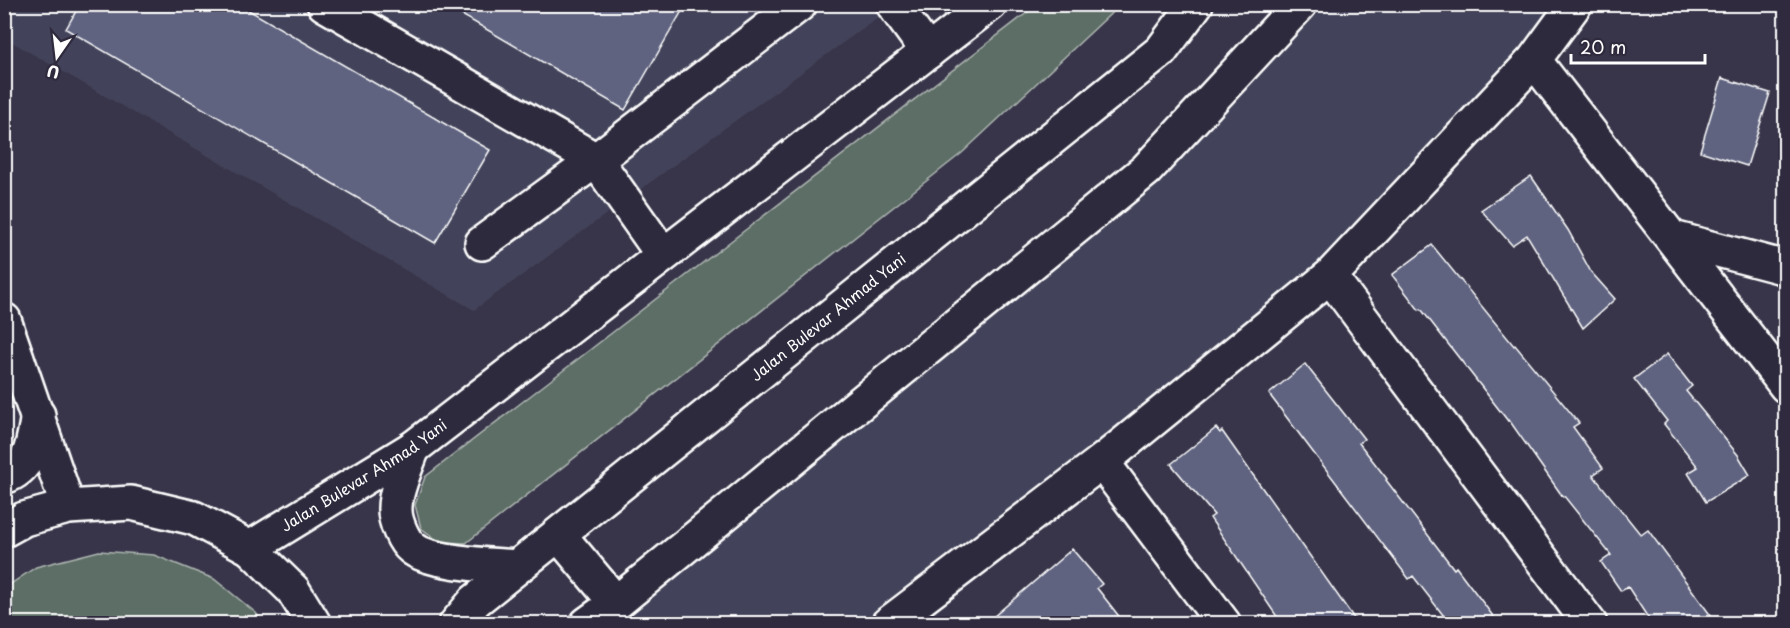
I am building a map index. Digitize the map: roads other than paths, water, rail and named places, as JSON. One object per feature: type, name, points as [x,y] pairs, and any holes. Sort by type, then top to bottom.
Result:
[{"type":"main road","points":[[324,4],[596,160],[663,255]]},
{"type":"main road","points":[[482,243],[596,160],[800,4]]},
{"type":"main road","points":[[893,4],[928,52]]},
{"type":"main road","name":"Jalan Bulevar Ahmad Yani","points":[[250,548],[412,448],[990,4]]},
{"type":"main road","name":"Jalan Bulevar Ahmad Yani","points":[[456,624],[475,601],[516,567],[1161,51],[1196,4]]},
{"type":"main road","points":[[1161,51],[1213,4]]},
{"type":"main road","points":[[587,624],[616,603],[1146,170],[1300,4]]},
{"type":"main road","points":[[888,624],[1102,462],[1330,276],[1534,60],[1575,4]]},
{"type":"main road","points":[[1534,60],[1785,386]]},
{"type":"main road","points":[[1672,238],[1785,268]]},
{"type":"main road","points":[[1330,276],[1590,624]]},
{"type":"main road","points":[[4,320],[68,507]]},
{"type":"main road","points":[[4,477],[17,473],[31,453],[38,415]]},
{"type":"main road","points":[[412,448],[397,495],[395,510],[400,530],[412,548],[448,560],[516,567]]},
{"type":"main road","points":[[1102,462],[1224,624]]},
{"type":"main road","points":[[4,530],[24,519],[68,507],[131,503],[194,518],[250,548],[293,590],[314,624]]},
{"type":"main road","points":[[559,534],[616,603]]}]
